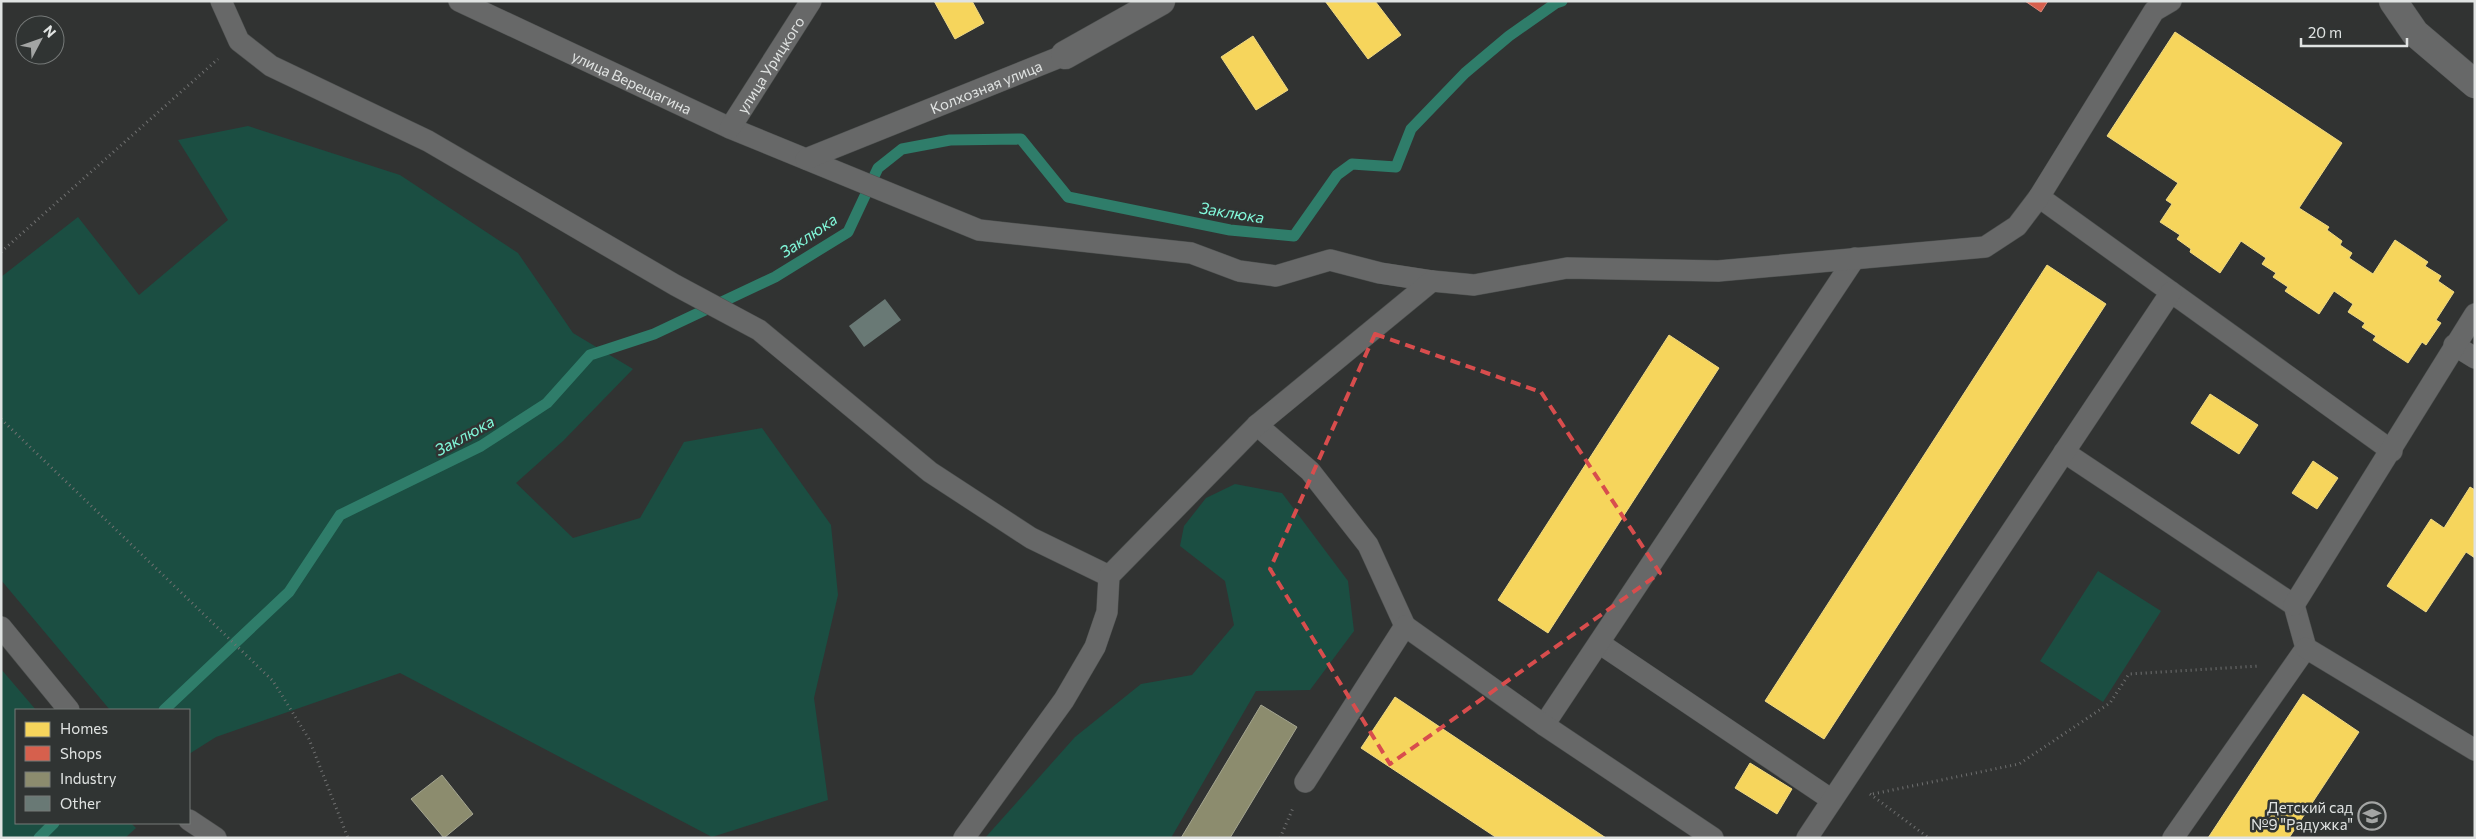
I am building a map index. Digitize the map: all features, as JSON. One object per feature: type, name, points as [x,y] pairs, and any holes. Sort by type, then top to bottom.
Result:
[{"type":"main road","name":"Колхозная улица","points":[[1065,55],[1161,1]]},
{"type":"main road","points":[[2393,1],[2415,33],[2475,84]]},
{"type":"lane","points":[[221,1],[239,41],[270,66],[428,141],[675,284],[759,330],[930,472],[1031,538],[1109,576]]},
{"type":"lane","name":"улица Верещагина","points":[[459,1],[730,128],[978,230],[1191,253],[1239,271],[1276,276],[1330,260],[1380,273],[1474,285],[1567,268],[1718,271],[1985,247],[2017,226],[2039,198],[2154,11],[2171,1]]},
{"type":"lane","name":"улица Урицкого","points":[[730,128],[811,1]]},
{"type":"lane","name":"Колхозная улица","points":[[806,159],[1065,55]]},
{"type":"lane","points":[[2039,198],[2392,451]]},
{"type":"lane","points":[[1544,725],[1855,258]]},
{"type":"lane","points":[[964,838],[1064,700],[1095,647],[1107,612],[1109,576],[1257,425],[1432,281]]},
{"type":"lane","points":[[1807,838],[2171,292]]},
{"type":"lane","points":[[2173,838],[2300,656],[2294,605],[2392,451],[2454,345],[2475,314]]},
{"type":"lane","points":[[2454,345],[2475,358]]},
{"type":"lane","points":[[1257,425],[1310,471],[1368,545],[1405,626],[1544,725],[1713,838]]},
{"type":"lane","points":[[2064,452],[2294,605]]},
{"type":"lane","points":[[1305,782],[1405,626]]},
{"type":"lane","points":[[1,627],[68,709]]},
{"type":"lane","points":[[1599,643],[1832,800]]},
{"type":"lane","points":[[2300,656],[2475,750]]},
{"type":"lane","points":[[190,821],[216,838]]},
{"type":"path","points":[[1,252],[239,41]]},
{"type":"path","points":[[1,419],[273,681],[309,739],[348,838]]},
{"type":"path","points":[[1870,795],[2019,764],[2110,703],[2129,674],[2300,656]]},
{"type":"path","points":[[1847,778],[1929,838]]},
{"type":"highlighted area","points":[[1375,334],[1541,392],[1660,573],[1390,764],[1270,569]]},
{"type":"green space","points":[[248,126],[400,175],[518,253],[573,333],[633,369],[563,441],[516,483],[573,538],[640,518],[684,442],[762,428],[831,525],[838,595],[814,698],[828,800],[712,837],[400,673],[216,737],[190,753],[190,709],[109,709],[1,580],[1,277],[78,217],[139,295],[228,220],[178,140]]},
{"type":"green space","points":[[1235,484],[1282,493],[1348,581],[1354,631],[1310,690],[1256,691],[1171,838],[985,838],[1075,737],[1141,684],[1192,675],[1234,625],[1225,581],[1180,546],[1184,526],[1206,498]]},
{"type":"green space","points":[[2098,571],[2161,611],[2103,702],[2040,661]]},
{"type":"green space","points":[[1,669],[35,709],[15,709],[15,824],[132,824],[136,828],[125,838],[1,838]]},
{"type":"building: Homes","points":[[934,1],[972,1],[984,23],[955,39]]},
{"type":"building: Homes","points":[[1325,1],[1375,1],[1401,35],[1368,59]]},
{"type":"building: Homes","points":[[2175,32],[2342,143],[2299,208],[2329,227],[2327,230],[2342,241],[2340,245],[2352,253],[2349,258],[2373,274],[2395,240],[2428,262],[2425,266],[2441,276],[2438,281],[2454,292],[2436,320],[2441,323],[2426,345],[2422,342],[2408,363],[2373,340],[2376,336],[2362,327],[2365,323],[2348,312],[2353,304],[2334,291],[2319,314],[2285,291],[2288,287],[2273,277],[2276,273],[2262,264],[2266,258],[2241,241],[2220,273],[2190,252],[2191,249],[2177,239],[2180,235],[2160,222],[2172,204],[2166,200],[2178,183],[2107,136]]},
{"type":"building: Homes","points":[[1253,36],[1288,90],[1256,110],[1221,57]]},
{"type":"building: Homes","points":[[2047,265],[2106,304],[1824,739],[1765,701]]},
{"type":"building: Homes","points":[[1669,335],[1719,368],[1548,633],[1498,600]]},
{"type":"building: Homes","points":[[2210,394],[2258,425],[2239,454],[2191,423]]},
{"type":"building: Homes","points":[[2313,461],[2338,478],[2317,509],[2292,493]]},
{"type":"building: Homes","points":[[2470,487],[2475,490],[2475,558],[2466,552],[2426,612],[2387,586],[2431,519],[2444,528]]},
{"type":"building: Homes","points":[[2303,694],[2359,732],[2289,838],[2208,838]]},
{"type":"building: Homes","points":[[1395,697],[1606,838],[1497,838],[1361,748]]},
{"type":"building: Homes","points":[[1750,763],[1792,789],[1777,814],[1735,788]]},
{"type":"building: Shops","points":[[2025,1],[2048,1],[2041,12]]},
{"type":"building: Industry","points":[[1261,705],[1297,727],[1230,838],[1181,838]]},
{"type":"building: Industry","points":[[442,775],[473,814],[444,838],[411,799]]},
{"type":"building: Other","points":[[885,299],[901,320],[864,347],[849,326]]},
{"type":"waterway","name":"Заклюка","points":[[165,709],[289,592],[340,515],[481,446],[547,403],[590,355],[654,334],[775,277],[848,232],[878,168],[902,149],[950,140],[1021,139],[1068,197],[1230,230],[1294,236],[1337,175],[1352,164],[1396,167],[1411,129],[1465,73],[1509,36],[1556,3],[1562,1]]},
{"type":"waterway","name":"Заклюка","points":[[39,838],[53,824]]},
{"type":"place","name":"Детский cад №9 \"Радужка\"","points":[[2372,816]]}]
